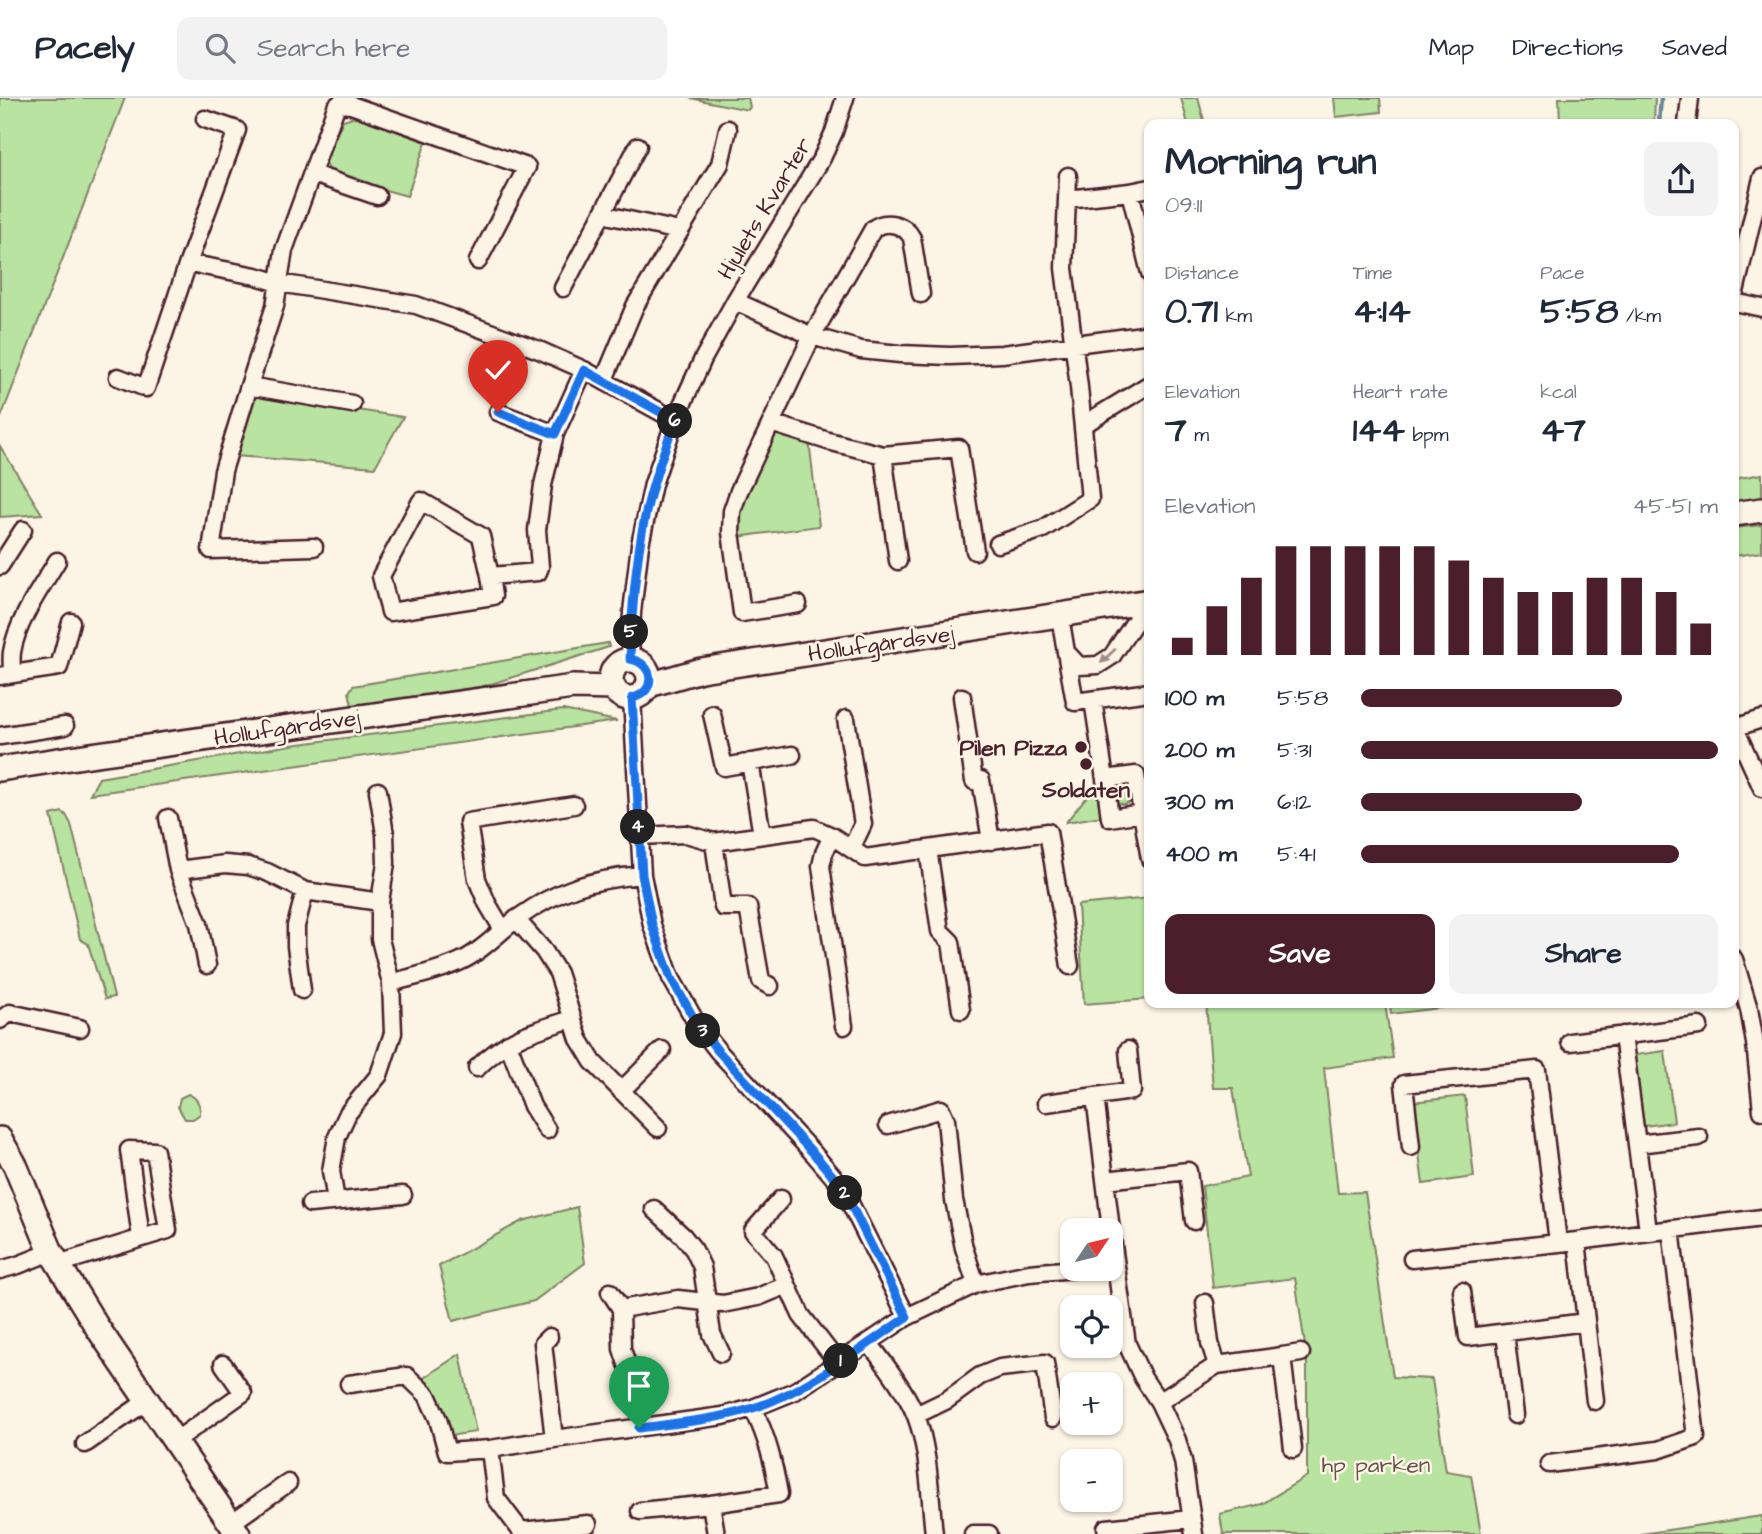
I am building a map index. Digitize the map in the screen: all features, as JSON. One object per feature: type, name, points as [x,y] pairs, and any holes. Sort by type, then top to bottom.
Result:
[{"type":"street","name":"Hjulets Kvarter","points":[[845,98],[822,159],[735,301],[703,359],[675,420],[653,484],[640,545],[632,612],[630,679],[642,875],[652,925],[671,978],[697,1024],[718,1051],[842,1187],[907,1317]]},
{"type":"street","points":[[1688,119],[1690,98]]},
{"type":"street","points":[[314,547],[211,551],[223,471],[275,306],[284,250],[339,104],[351,105],[527,167],[478,261]]},
{"type":"street","points":[[118,377],[146,388],[237,130],[205,119]]},
{"type":"street","points":[[604,380],[635,306],[720,164],[728,129]]},
{"type":"street","points":[[563,288],[638,146]]},
{"type":"street","points":[[313,174],[377,196]]},
{"type":"street","points":[[998,544],[1043,529],[1090,499],[1064,268],[1068,176]]},
{"type":"street","points":[[1739,275],[1762,178]]},
{"type":"street","points":[[1067,200],[1144,189]]},
{"type":"street","points":[[1130,192],[1144,249]]},
{"type":"street","points":[[602,214],[679,231]]},
{"type":"street","points":[[798,604],[742,613],[731,531],[732,511],[739,491],[812,336],[873,229],[879,224],[888,223],[909,232],[921,294]]},
{"type":"street","points":[[188,263],[279,283],[416,305],[539,350],[604,380],[675,420]]},
{"type":"street","name":"Hjulets Kvarter","points":[[735,301],[812,336],[861,350],[900,354],[1002,354],[1144,335]]},
{"type":"street","points":[[1739,303],[1762,308]]},
{"type":"street","points":[[490,576],[538,572],[540,567],[537,530],[543,485],[555,434],[584,370]]},
{"type":"street","points":[[249,386],[352,404]]},
{"type":"street","points":[[1083,425],[1144,388]]},
{"type":"street","points":[[498,412],[555,434]]},
{"type":"street","points":[[771,423],[883,455],[958,448],[975,551]]},
{"type":"street","points":[[883,455],[898,561]]},
{"type":"street","points":[[421,501],[481,536],[490,576],[493,596],[390,612],[381,576],[421,501]]},
{"type":"street","points":[[1739,513],[1762,510]]},
{"type":"street","points":[[0,566],[23,530]]},
{"type":"street","points":[[57,561],[16,636],[6,675],[59,667],[71,622]]},
{"type":"street","name":"Hollufgårdsvej","points":[[0,766],[701,670],[1144,606]]},
{"type":"street","name":"Hollufgårdsvej","points":[[1066,652],[1079,666],[1098,666],[1112,656],[1144,612]]},
{"type":"street","points":[[1060,616],[1075,702],[1144,693]]},
{"type":"street","points":[[962,696],[974,781],[981,780],[991,841]]},
{"type":"street","points":[[1093,700],[1111,818],[1142,813]]},
{"type":"street","points":[[712,713],[724,766],[792,755]]},
{"type":"street","points":[[846,719],[863,824],[851,849]]},
{"type":"street","points":[[1739,726],[1762,719]]},
{"type":"street","points":[[0,736],[65,726]]},
{"type":"street","points":[[1739,738],[1762,788]]},
{"type":"street","points":[[750,762],[762,835]]},
{"type":"street","points":[[1105,779],[1136,775],[1144,824]]},
{"type":"street","points":[[336,1201],[331,1171],[337,1138],[348,1113],[379,1075],[394,1033],[391,983],[380,939],[380,902],[386,863],[385,834],[378,791]]},
{"type":"street","points":[[503,930],[477,879],[468,822],[574,805]]},
{"type":"street","points":[[168,818],[178,870],[199,924],[207,965]]},
{"type":"street","points":[[639,836],[686,834],[714,842],[814,828],[832,836],[865,858],[1048,832],[1070,966]]},
{"type":"street","points":[[832,836],[821,866],[844,1026]]},
{"type":"street","points":[[714,842],[723,907],[748,907],[761,981],[771,986]]},
{"type":"street","points":[[928,849],[940,931],[951,942],[961,1010]]},
{"type":"street","points":[[178,870],[225,864],[248,866],[267,872],[305,891],[380,902]]},
{"type":"street","points":[[391,983],[464,960],[536,905],[568,889],[613,877],[642,875]]},
{"type":"street","points":[[302,990],[296,926],[305,891]]},
{"type":"street","points":[[516,919],[544,951],[558,973],[579,1039],[593,1062],[658,1128]]},
{"type":"street","points":[[1739,970],[1756,1008],[1755,1043],[1762,1111]]},
{"type":"street","points":[[0,1020],[10,1013],[80,1028]]},
{"type":"street","points":[[477,1068],[489,1056],[529,1031],[572,1019]]},
{"type":"street","points":[[1570,1042],[1699,1026]]},
{"type":"street","points":[[1623,1035],[1648,1231]]},
{"type":"street","points":[[508,1043],[532,1107],[547,1130]]},
{"type":"street","points":[[621,1091],[662,1050]]},
{"type":"street","points":[[1046,1103],[1132,1091],[1128,1050]]},
{"type":"street","points":[[1411,1147],[1404,1084],[1537,1070],[1558,1242]]},
{"type":"street","points":[[1094,1096],[1109,1218]]},
{"type":"street","points":[[888,1125],[941,1109],[946,1120],[954,1200],[964,1248],[976,1284]]},
{"type":"street","points":[[1637,1144],[1699,1137]]},
{"type":"street","points":[[0,1139],[15,1165],[54,1258],[97,1327],[234,1529],[288,1483]]},
{"type":"street","points":[[0,1270],[141,1238],[168,1230],[155,1151],[129,1150],[141,1238]]},
{"type":"street","points":[[1105,1180],[1196,1170],[1194,1221]]},
{"type":"street","points":[[310,1204],[403,1195]]},
{"type":"street","points":[[781,1199],[753,1231],[774,1256],[801,1315],[838,1363]]},
{"type":"street","points":[[654,1209],[683,1236],[702,1267],[712,1334],[721,1353]]},
{"type":"street","points":[[1412,1259],[1762,1218]]},
{"type":"street","points":[[1549,1464],[1658,1450],[1696,1437],[1671,1229]]},
{"type":"street","points":[[1577,1241],[1595,1401]]},
{"type":"street","points":[[349,1384],[407,1376],[427,1395],[438,1419],[447,1452],[490,1450],[723,1416],[753,1408],[795,1391],[907,1317],[976,1284],[1028,1273],[1060,1270]]},
{"type":"street","points":[[1106,1528],[1193,1527],[1177,1440],[1127,1344],[1119,1281]]},
{"type":"street","points":[[621,1309],[678,1299],[723,1304],[758,1297],[787,1285]]},
{"type":"street","points":[[1462,1291],[1468,1337],[1586,1322]]},
{"type":"street","points":[[610,1292],[621,1309],[622,1349],[627,1364]]},
{"type":"street","points":[[1205,1303],[1210,1343],[1217,1365]]},
{"type":"street","points":[[1505,1333],[1515,1415]]},
{"type":"street","points":[[550,1337],[544,1343],[555,1439]]},
{"type":"street","points":[[869,1343],[894,1377],[916,1415],[925,1448],[934,1534]]},
{"type":"street","points":[[1159,1402],[1217,1365],[1301,1353]]},
{"type":"street","points":[[1282,1356],[1293,1449]]},
{"type":"street","points":[[916,1415],[947,1400],[980,1376],[1000,1368],[1045,1363],[1053,1418]]},
{"type":"street","points":[[174,1441],[243,1393],[223,1364]]},
{"type":"street","points":[[85,1444],[147,1401]]},
{"type":"street","points":[[640,1511],[779,1494],[772,1457],[753,1408]]},
{"type":"street","points":[[490,1450],[496,1498],[521,1531],[588,1524]]},
{"type":"street","points":[[711,1504],[716,1534]]},
{"type":"street","points":[[973,1534],[989,1534]]},
{"type":"green space","points":[[0,98],[125,98],[0,420]]},
{"type":"green space","points":[[690,98],[748,98],[750,107],[748,110]]},
{"type":"green space","points":[[1181,98],[1198,98],[1204,119],[1187,119]]},
{"type":"green space","points":[[1334,98],[1380,98],[1381,112],[1336,117]]},
{"type":"green space","points":[[1559,98],[1655,98],[1654,119],[1560,119]]},
{"type":"green space","points":[[356,116],[426,142],[407,196],[331,175],[325,161],[343,120]]},
{"type":"green space","points":[[260,395],[403,417],[375,467],[235,456],[250,400]]},
{"type":"green space","points":[[780,431],[809,440],[819,526],[737,537],[744,496],[771,440]]},
{"type":"green space","points":[[0,446],[42,514],[0,517]]},
{"type":"green space","points":[[1762,474],[1762,498],[1739,502],[1739,478]]},
{"type":"green space","points":[[1762,525],[1762,552],[1739,555],[1739,527]]},
{"type":"green space","points":[[608,643],[609,647],[462,693],[364,707],[352,705],[349,692],[353,686]]},
{"type":"green space","points":[[563,710],[617,721],[90,794],[99,778],[291,745]]},
{"type":"green space","points":[[1099,781],[1103,816],[1066,822]]},
{"type":"green space","points":[[1119,784],[1127,784],[1133,794],[1127,804],[1119,804],[1113,798],[1113,790]]},
{"type":"green space","points":[[62,812],[71,824],[114,997],[105,999],[88,944],[80,939],[51,815]]},
{"type":"green space","points":[[1144,899],[1144,999],[1084,1004],[1078,905]]},
{"type":"green space","name":"hp parken","points":[[1206,1008],[1386,1008],[1393,1058],[1324,1068],[1338,1193],[1365,1192],[1393,1377],[1432,1379],[1446,1471],[1471,1475],[1481,1534],[1223,1534],[1220,1514],[1262,1504],[1307,1476],[1307,1359],[1295,1278],[1213,1288],[1202,1186],[1248,1177],[1233,1088],[1213,1088]]},
{"type":"green space","points":[[1390,1008],[1440,1008],[1391,1014]]},
{"type":"green space","points":[[1665,1051],[1674,1122],[1637,1127],[1628,1056]]},
{"type":"green space","points":[[188,1094],[196,1099],[200,1107],[200,1114],[193,1119],[185,1119],[178,1107],[180,1098]]},
{"type":"green space","points":[[1465,1096],[1474,1177],[1423,1184],[1412,1102]]},
{"type":"green space","points":[[577,1207],[585,1263],[534,1301],[453,1321],[439,1266],[522,1221]]},
{"type":"green space","points":[[460,1354],[476,1432],[449,1436],[440,1408],[422,1379]]},
{"type":"green space","points":[[1762,1516],[1762,1534],[1641,1534]]},
{"type":"waterway","points":[[1659,119],[1661,98]]},
{"type":"place","name":"Pilen Pizza","points":[[1081,747]]},
{"type":"place","name":"Soldaten","points":[[1086,764]]},
{"type":"route","points":[[498,412],[555,434],[584,370],[675,420],[653,484],[640,545],[632,612],[630,659],[646,667],[650,679],[646,690],[632,698],[642,875],[652,925],[671,978],[697,1024],[718,1051],[842,1187],[907,1317],[795,1391],[753,1408],[723,1416],[639,1428]]}]
